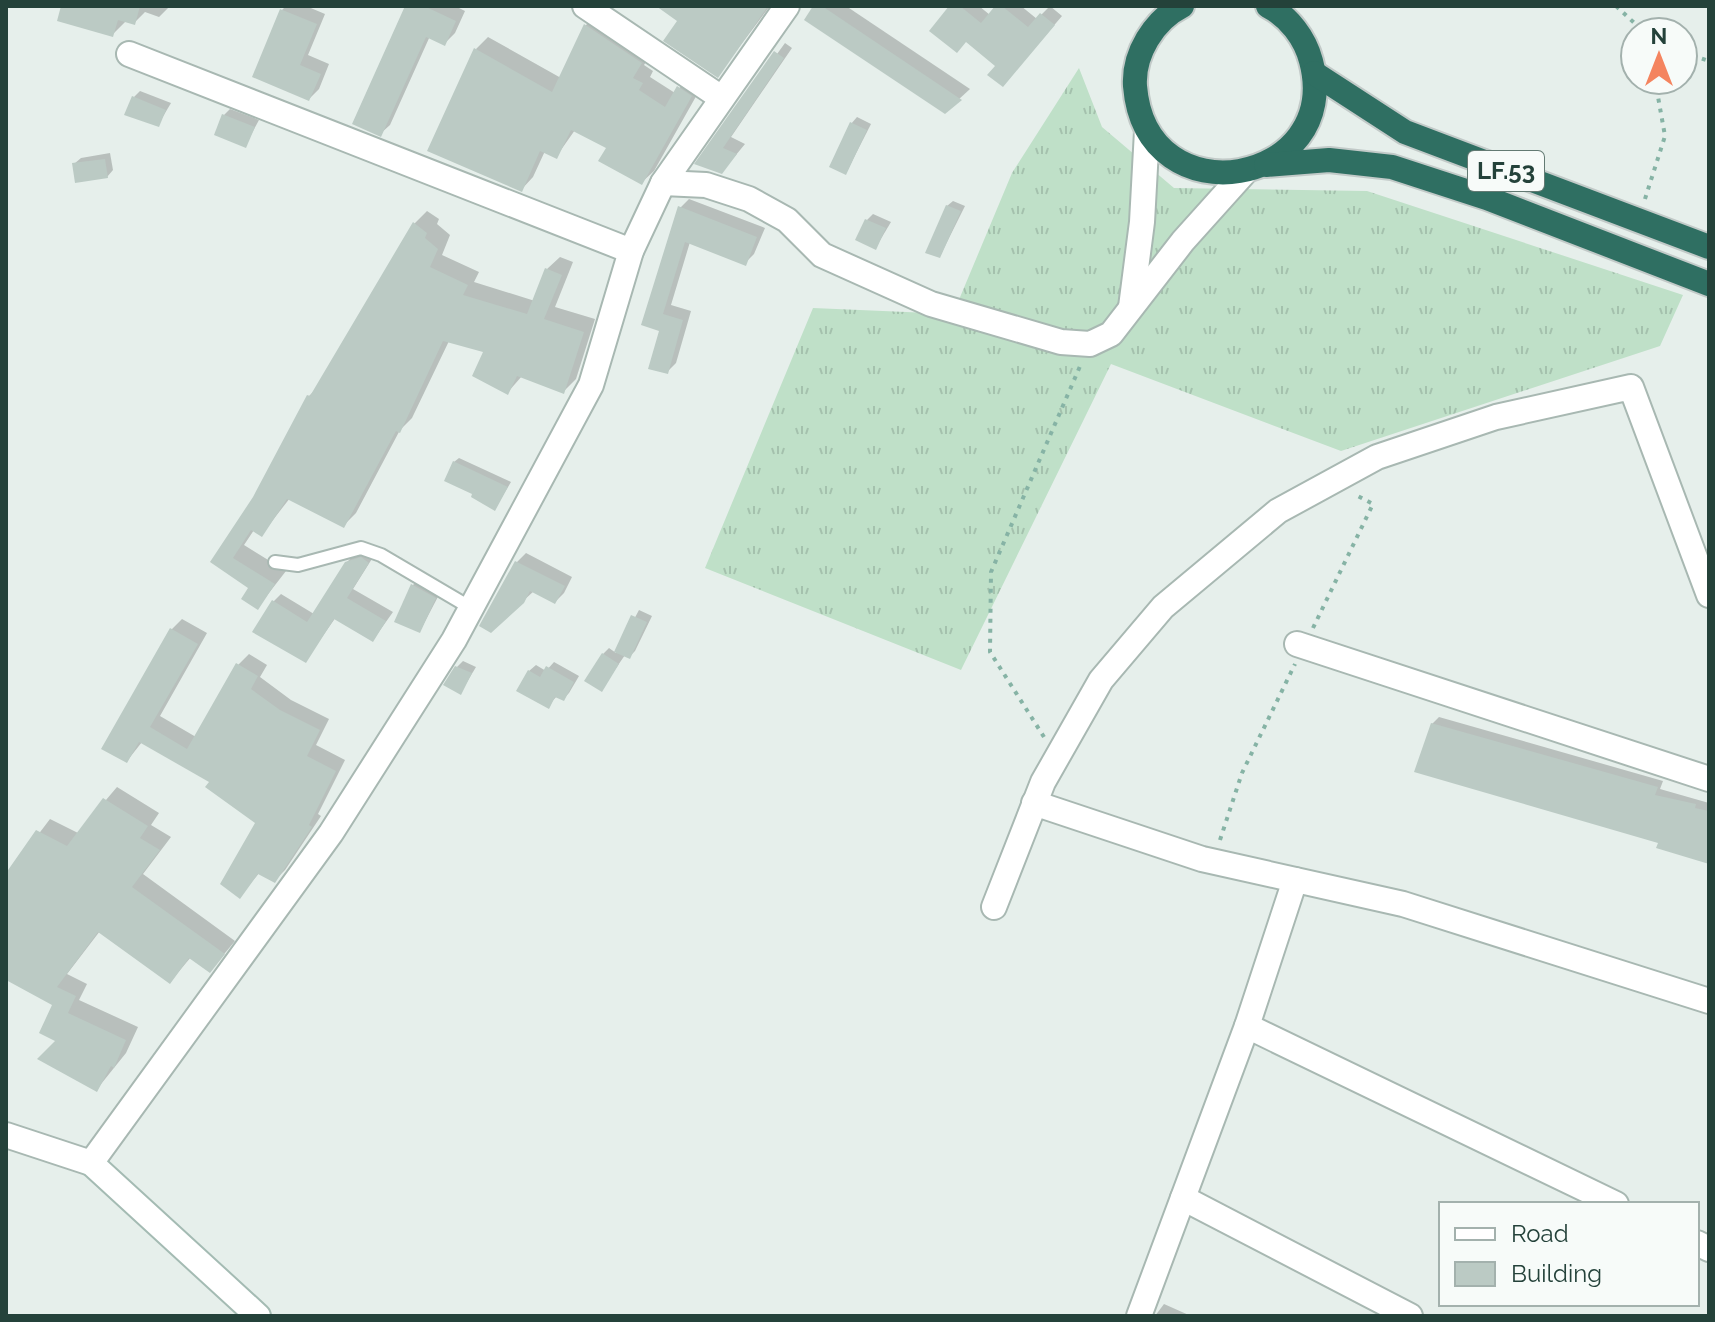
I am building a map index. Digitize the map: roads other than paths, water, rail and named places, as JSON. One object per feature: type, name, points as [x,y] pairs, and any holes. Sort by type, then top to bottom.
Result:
[{"type":"highway","name":"LF.53","points":[[1268,6],[1295,27],[1311,61],[1405,132],[1709,247]]},
{"type":"highway","points":[[1255,168],[1299,136],[1314,95],[1301,6]]},
{"type":"highway","points":[[1147,131],[1137,105],[1135,77],[1141,50],[1156,26],[1179,7]]},
{"type":"highway","name":"LF.53","points":[[1147,131],[1165,152],[1189,167],[1217,174],[1329,160],[1392,167],[1531,214],[1709,284]]},
{"type":"street","points":[[585,6],[720,97]]},
{"type":"street","points":[[91,1163],[331,833],[471,608],[591,385],[631,251],[663,183],[720,97],[787,6]]},
{"type":"street","points":[[129,54],[631,251]]},
{"type":"street","points":[[1131,310],[1142,222],[1147,131]]},
{"type":"street","points":[[663,183],[706,185],[749,199],[787,220],[822,255],[931,304],[1061,342],[1090,344],[1111,334],[1183,241],[1255,168]]},
{"type":"street","points":[[994,907],[1034,803],[1057,758],[1101,680],[1163,607],[1278,511],[1377,457],[1496,417],[1631,387],[1709,595]]},
{"type":"street","points":[[1302,646],[1709,779]]},
{"type":"street","points":[[1034,803],[1214,861],[1403,904],[1709,1001]]},
{"type":"street","points":[[1139,1316],[1247,1026],[1295,880]]},
{"type":"street","points":[[1247,1026],[1612,1202]]},
{"type":"street","points":[[6,1135],[91,1163],[258,1316]]},
{"type":"street","points":[[1183,1198],[1410,1316]]},
{"type":"lane","points":[[275,562],[298,565],[361,548],[381,555],[471,608]]}]
